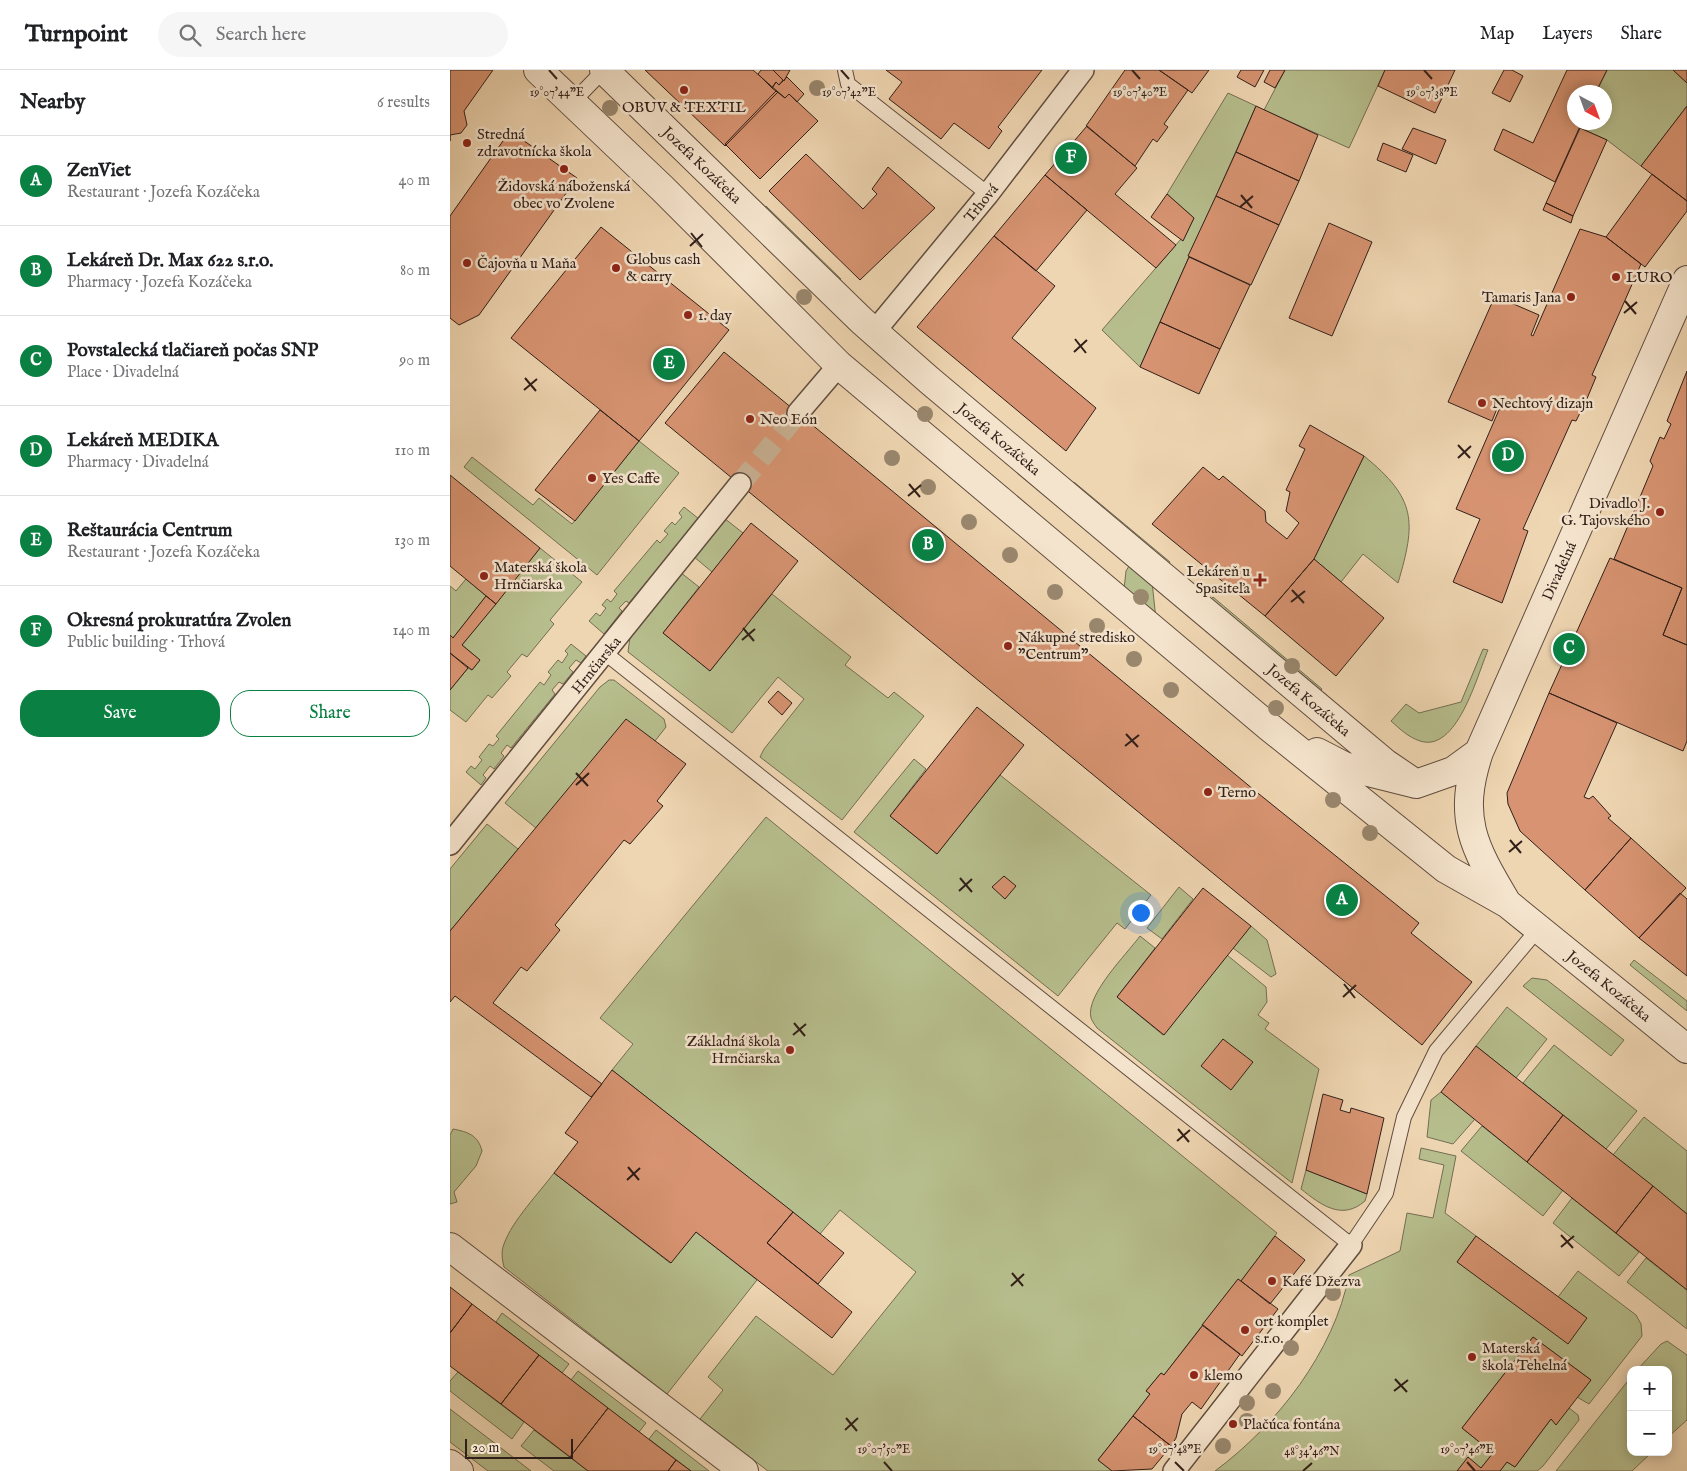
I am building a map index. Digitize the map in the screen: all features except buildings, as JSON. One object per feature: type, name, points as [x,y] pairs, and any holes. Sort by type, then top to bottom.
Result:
[{"type":"street","name":"Jozefa Kozáčeka","points":[[538,70],[662,188],[839,365],[1268,726],[1446,869],[1508,904],[1687,1050]]},
{"type":"street","name":"Jozefa Kozáčeka","points":[[604,70],[874,332],[1371,751],[1416,784]]},
{"type":"street","name":"Trhová","points":[[874,332],[988,194],[1083,70]]},
{"type":"street","name":"Divadelná","points":[[1479,752],[1687,280]]},
{"type":"street","points":[[798,413],[839,365]]},
{"type":"street","name":"Hrnčiarska","points":[[450,844],[740,484]]},
{"type":"street","name":"Jozefa Kozáčeka","points":[[1268,726],[1344,766],[1416,784]]},
{"type":"street","name":"Jozefa Kozáčeka","points":[[1479,752],[1472,773],[1468,813],[1478,852],[1508,904]]},
{"type":"street","points":[[1416,784],[1453,771],[1479,752]]},
{"type":"street","points":[[1174,1471],[1351,1245]]},
{"type":"street","points":[[450,1246],[744,1471]]},
{"type":"street","points":[[450,1464],[460,1471]]},
{"type":"lane","points":[[572,102],[604,70]]},
{"type":"lane","points":[[845,70],[848,84],[988,194]]},
{"type":"lane","points":[[605,653],[1351,1245],[1386,1193],[1404,1118],[1436,1051],[1538,929]]},
{"type":"green space","points":[[1285,70],[1385,70],[1349,148],[1264,110]]},
{"type":"green space","points":[[1607,70],[1673,70],[1687,83],[1687,106],[1641,166],[1607,140],[1584,130],[1612,130],[1612,85],[1600,85]]},
{"type":"green space","points":[[1228,93],[1256,106],[1140,367],[1102,330],[1181,239],[1183,240],[1194,218],[1167,194]]},
{"type":"green space","points":[[766,206],[841,279],[838,282],[763,209]]},
{"type":"green space","points":[[639,441],[679,473],[597,575],[464,467],[472,457],[533,505],[539,498],[572,524]]},
{"type":"green space","points":[[1364,456],[1394,485],[1403,499],[1408,513],[1408,543],[1398,583],[1363,554],[1341,582],[1314,559]]},
{"type":"green space","points":[[1074,482],[1170,562],[1166,567],[1070,487]]},
{"type":"green space","points":[[684,507],[699,519],[629,603],[626,601],[619,608],[622,611],[604,634],[589,621],[596,613],[600,616],[606,608],[602,605],[607,599],[611,602],[617,594],[614,591],[657,540],[660,543],[668,534],[664,531],[672,522],[675,525],[682,517],[679,513]]},
{"type":"green space","points":[[724,518],[743,533],[712,572],[693,556]]},
{"type":"green space","points":[[540,548],[582,582],[550,620],[554,624],[527,657],[522,654],[507,672],[511,676],[492,698],[488,695],[466,722],[450,710],[450,690],[468,668],[472,670],[480,660],[462,645]]},
{"type":"green space","points":[[1129,566],[1152,582],[1156,619],[1124,589],[1126,571]]},
{"type":"green space","points":[[680,572],[699,587],[663,633],[710,671],[772,594],[851,657],[845,665],[888,698],[894,692],[924,716],[842,820],[760,757],[764,749],[804,699],[778,677],[732,733],[628,652],[630,637]]},
{"type":"green space","points":[[466,579],[486,596],[453,638],[450,635],[450,586],[456,591]]},
{"type":"green space","points":[[1213,597],[1322,689],[1318,694],[1208,602]]},
{"type":"green space","points":[[571,644],[586,656],[581,663],[576,660],[569,668],[573,672],[563,684],[559,682],[552,690],[555,694],[511,748],[507,745],[501,753],[504,756],[494,769],[490,766],[483,775],[486,778],[481,785],[466,772],[471,766],[475,769],[482,760],[479,757],[489,744],[493,746],[499,739],[496,736],[540,682],[544,685],[551,675],[548,672],[558,660],[562,663],[568,654],[565,651]]},
{"type":"green space","points":[[1483,649],[1488,650],[1464,710],[1445,736],[1433,742],[1420,741],[1408,735],[1391,721],[1406,704],[1419,713],[1461,702]]},
{"type":"green space","points":[[609,680],[614,680],[664,719],[666,727],[655,741],[536,828],[505,803],[600,687]]},
{"type":"green space","points":[[914,759],[926,769],[890,816],[937,854],[1000,775],[1151,895],[1125,929],[1117,923],[1058,996],[854,832]]},
{"type":"green space","name":"Základná škola Hrnčiarska","points":[[766,817],[1277,1233],[1241,1281],[1238,1279],[1164,1375],[1161,1373],[1146,1391],[1150,1394],[1098,1460],[1112,1471],[768,1471],[700,1419],[723,1390],[708,1377],[756,1316],[833,1375],[916,1272],[840,1210],[820,1234],[612,1070],[633,1044],[600,1018]]},
{"type":"green space","points":[[487,824],[518,849],[450,931],[450,869]]},
{"type":"green space","points":[[1179,887],[1193,899],[1162,939],[1147,928]]},
{"type":"green space","points":[[1251,926],[1267,940],[1276,974],[1271,977],[1233,948]]},
{"type":"green space","points":[[1140,936],[1155,948],[1117,997],[1163,1035],[1227,955],[1266,987],[1267,1002],[1258,1015],[1269,1023],[1265,1029],[1319,1069],[1292,1183],[1097,1028],[1093,1022],[1091,1009],[1100,987]]},
{"type":"green space","points":[[1634,960],[1687,1001],[1687,1011],[1630,965]]},
{"type":"green space","points":[[1532,978],[1547,980],[1624,1040],[1611,1056],[1523,986]]},
{"type":"green space","points":[[1507,1007],[1547,1039],[1516,1078],[1476,1046]]},
{"type":"green space","points":[[1554,1045],[1637,1111],[1606,1149],[1523,1083]]},
{"type":"green space","points":[[1441,1092],[1475,1119],[1453,1144],[1427,1137],[1431,1100]]},
{"type":"green space","points":[[1644,1117],[1687,1151],[1687,1214],[1613,1155]]},
{"type":"green space","points":[[1482,1126],[1563,1190],[1543,1216],[1461,1151]]},
{"type":"green space","points":[[453,1129],[472,1135],[478,1141],[482,1151],[476,1166],[454,1192],[457,1202],[450,1204],[450,1135]]},
{"type":"green space","name":"Materská škola Tehelná","points":[[1421,1148],[1456,1156],[1445,1213],[1476,1236],[1457,1262],[1558,1297],[1578,1271],[1636,1315],[1641,1324],[1642,1336],[1589,1404],[1577,1397],[1591,1380],[1533,1337],[1462,1428],[1493,1453],[1481,1468],[1457,1471],[1215,1471],[1260,1432],[1300,1385],[1330,1332],[1341,1304],[1349,1275],[1400,1251],[1407,1213],[1433,1218],[1444,1165],[1419,1159]]},
{"type":"green space","points":[[1306,1170],[1367,1194],[1365,1201],[1348,1210],[1340,1210],[1324,1205],[1301,1189]]},
{"type":"green space","points":[[554,1173],[670,1263],[696,1232],[757,1280],[667,1394],[504,1267],[502,1249],[508,1235],[519,1217]]},
{"type":"green space","points":[[1572,1198],[1639,1252],[1619,1276],[1553,1223]]},
{"type":"green space","points":[[1646,1258],[1687,1290],[1687,1329],[1627,1282]]},
{"type":"green space","points":[[502,1313],[569,1364],[562,1373],[496,1322]]},
{"type":"green space","points":[[1667,1341],[1687,1355],[1687,1420],[1672,1433],[1672,1366],[1641,1366],[1661,1344]]},
{"type":"green space","points":[[578,1371],[646,1423],[639,1432],[571,1380]]},
{"type":"green space","points":[[458,1372],[524,1422],[512,1439],[450,1391],[450,1381]]},
{"type":"green space","points":[[1627,1382],[1627,1456],[1648,1456],[1632,1471],[1556,1471]]},
{"type":"green space","points":[[1569,1408],[1578,1415],[1579,1420],[1543,1466],[1537,1471],[1500,1471],[1507,1462],[1515,1467],[1551,1419],[1556,1424]]},
{"type":"green space","points":[[450,1409],[531,1471],[488,1471],[450,1442]]},
{"type":"green space","points":[[534,1430],[588,1471],[554,1471],[521,1446]]},
{"type":"green space","points":[[656,1430],[709,1471],[691,1471],[649,1439]]},
{"type":"tunnel","points":[[740,484],[798,413]]},
{"type":"place","name":"OBUV & TEXTIL","points":[[684,90]]},
{"type":"place","name":"Stredná zdravotnícka škola","points":[[467,143]]},
{"type":"place","name":"Okresná prokuratúra Zvolen","points":[[1071,158]]},
{"type":"place","name":"Židovská náboženská obec vo Zvolene","points":[[564,169]]},
{"type":"place","name":"Čajovňa u Maňa","points":[[467,263]]},
{"type":"place","name":"Globus cash & carry","points":[[616,268]]},
{"type":"place","name":"LURO","points":[[1616,277]]},
{"type":"place","name":"Tamaris Jana","points":[[1571,297]]},
{"type":"place","name":"1. day","points":[[688,315]]},
{"type":"place","name":"Reštaurácia Centrum","points":[[669,364]]},
{"type":"place","name":"Nechtový dizajn","points":[[1482,403]]},
{"type":"place","name":"Neo Eón","points":[[750,419]]},
{"type":"place","name":"Lekáreň MEDIKA","points":[[1508,456]]},
{"type":"place","name":"Yes Caffe","points":[[592,478]]},
{"type":"place","name":"Divadlo J. G. Tajovského","points":[[1660,512]]},
{"type":"place","name":"Lekáreň Dr. Max 622 s.r.o.","points":[[928,545]]},
{"type":"place","name":"Materská škola Hrnčiarska","points":[[484,576]]},
{"type":"place","name":"Lekáreň u Spasiteľa","points":[[1260,580]]},
{"type":"place","name":"Nákupné stredisko \"Centrum\"","points":[[1008,646]]},
{"type":"place","name":"Povstalecká tlačiareň počas SNP","points":[[1569,649]]},
{"type":"place","name":"Terno","points":[[1208,792]]},
{"type":"place","name":"ZenViet","points":[[1342,900]]},
{"type":"place","name":"Základná škola Hrnčiarska","points":[[790,1050]]},
{"type":"place","name":"Kafé Džezva","points":[[1272,1281]]},
{"type":"place","name":"ort komplet s.r.o.","points":[[1245,1330]]},
{"type":"place","name":"Materská škola Tehelná","points":[[1472,1357]]},
{"type":"place","name":"klemo","points":[[1194,1375]]},
{"type":"place","name":"Plačúca fontána","points":[[1233,1424]]}]
